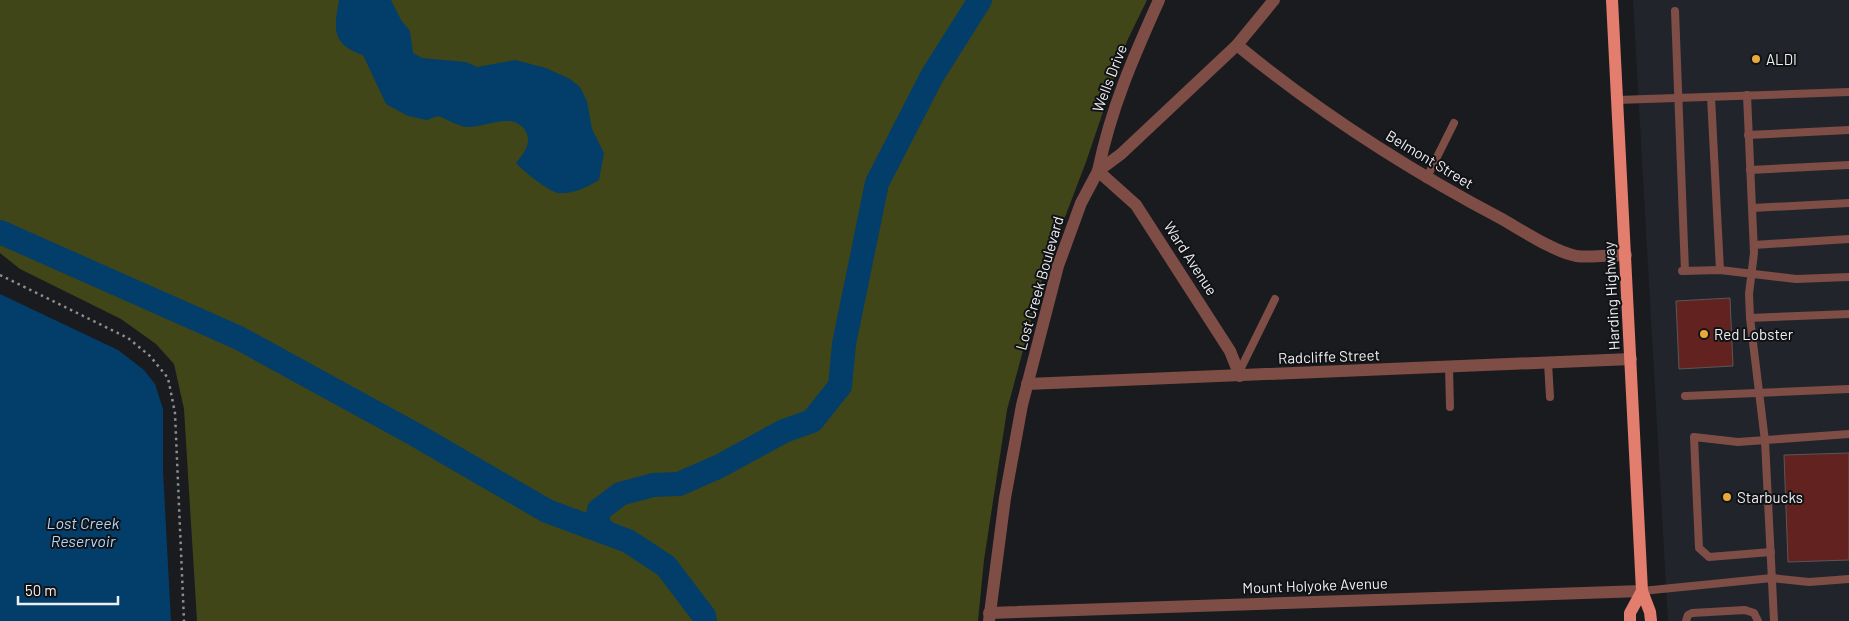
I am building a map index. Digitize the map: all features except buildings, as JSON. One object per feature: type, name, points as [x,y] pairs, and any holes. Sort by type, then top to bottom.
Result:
[{"type":"main road","name":"Harding Highway","points":[[1612,0],[1642,591],[1650,612],[1651,621]]},
{"type":"main road","points":[[1630,621],[1630,613],[1642,591]]},
{"type":"street","name":"Wells Drive","points":[[1098,171],[1106,134],[1119,90],[1159,0]]},
{"type":"street","name":"Lost Creek Boulevard","points":[[989,617],[1013,450],[1027,384],[1061,257],[1081,203],[1098,171],[1140,136],[1237,45],[1274,0]]},
{"type":"street","name":"Belmont Street","points":[[1237,45],[1326,113],[1426,179],[1546,244],[1576,256],[1626,255]]},
{"type":"street","name":"Ward Avenue","points":[[1098,171],[1136,204],[1230,351],[1240,374]]},
{"type":"street","name":"Radcliffe Street","points":[[1027,384],[1631,359]]},
{"type":"street","name":"Mount Holyoke Avenue","points":[[989,617],[1642,591]]},
{"type":"lane","points":[[1675,11],[1682,271],[1720,270],[1752,273],[1768,277],[1849,277]]},
{"type":"lane","points":[[1617,100],[1849,92]]},
{"type":"lane","points":[[1747,95],[1754,245],[1749,294],[1750,318],[1765,440],[1774,621]]},
{"type":"lane","points":[[1711,97],[1720,270]]},
{"type":"lane","points":[[1426,179],[1454,123]]},
{"type":"lane","points":[[1748,135],[1849,130]]},
{"type":"lane","points":[[1750,170],[1849,165]]},
{"type":"lane","points":[[1752,208],[1849,203]]},
{"type":"lane","points":[[1754,245],[1849,239]]},
{"type":"lane","points":[[1240,374],[1275,299]]},
{"type":"lane","points":[[1750,318],[1849,314]]},
{"type":"lane","points":[[1548,363],[1550,397]]},
{"type":"lane","points":[[1449,367],[1450,406]]},
{"type":"lane","points":[[1685,396],[1849,389]]},
{"type":"lane","points":[[1771,552],[1709,557],[1699,548],[1694,437],[1738,442],[1849,434]]},
{"type":"lane","points":[[1642,591],[1772,578],[1809,582],[1849,579]]},
{"type":"lane","points":[[1686,621],[1688,615],[1692,613],[1748,610],[1756,615],[1758,621]]},
{"type":"path","points":[[0,275],[128,338],[150,356],[168,378],[174,413],[184,621]]},
{"type":"shaded area","points":[[1633,0],[1849,0],[1849,621],[1668,621]]},
{"type":"green space","points":[[0,0],[1147,0],[1127,41],[1086,162],[1044,272],[1007,410],[984,560],[978,621],[197,621],[184,409],[174,364],[156,344],[121,319],[20,269],[0,253]]},
{"type":"water","points":[[339,0],[391,0],[401,20],[410,31],[413,53],[422,58],[466,62],[477,67],[515,60],[546,68],[570,79],[580,87],[587,101],[592,129],[604,153],[599,180],[568,193],[558,193],[542,185],[516,163],[526,149],[528,136],[521,126],[514,122],[507,121],[475,127],[464,127],[438,116],[427,120],[408,116],[386,104],[363,55],[345,46],[337,34],[336,19]]},
{"type":"water","name":"Lost Creek Reservoir","points":[[0,294],[118,350],[144,370],[155,384],[163,409],[163,471],[171,621],[0,621]]},
{"type":"waterway","points":[[605,532],[597,523],[599,510],[620,494],[653,485],[679,484],[720,466],[784,431],[812,421],[840,386],[844,344],[877,183],[932,76],[980,0]]},
{"type":"waterway","points":[[0,232],[239,338],[416,435],[547,511],[628,541],[666,566],[704,616],[705,621]]},
{"type":"place","name":"ALDI","points":[[1756,59]]},
{"type":"place","name":"Red Lobster","points":[[1704,334]]},
{"type":"place","name":"Starbucks","points":[[1727,497]]}]
